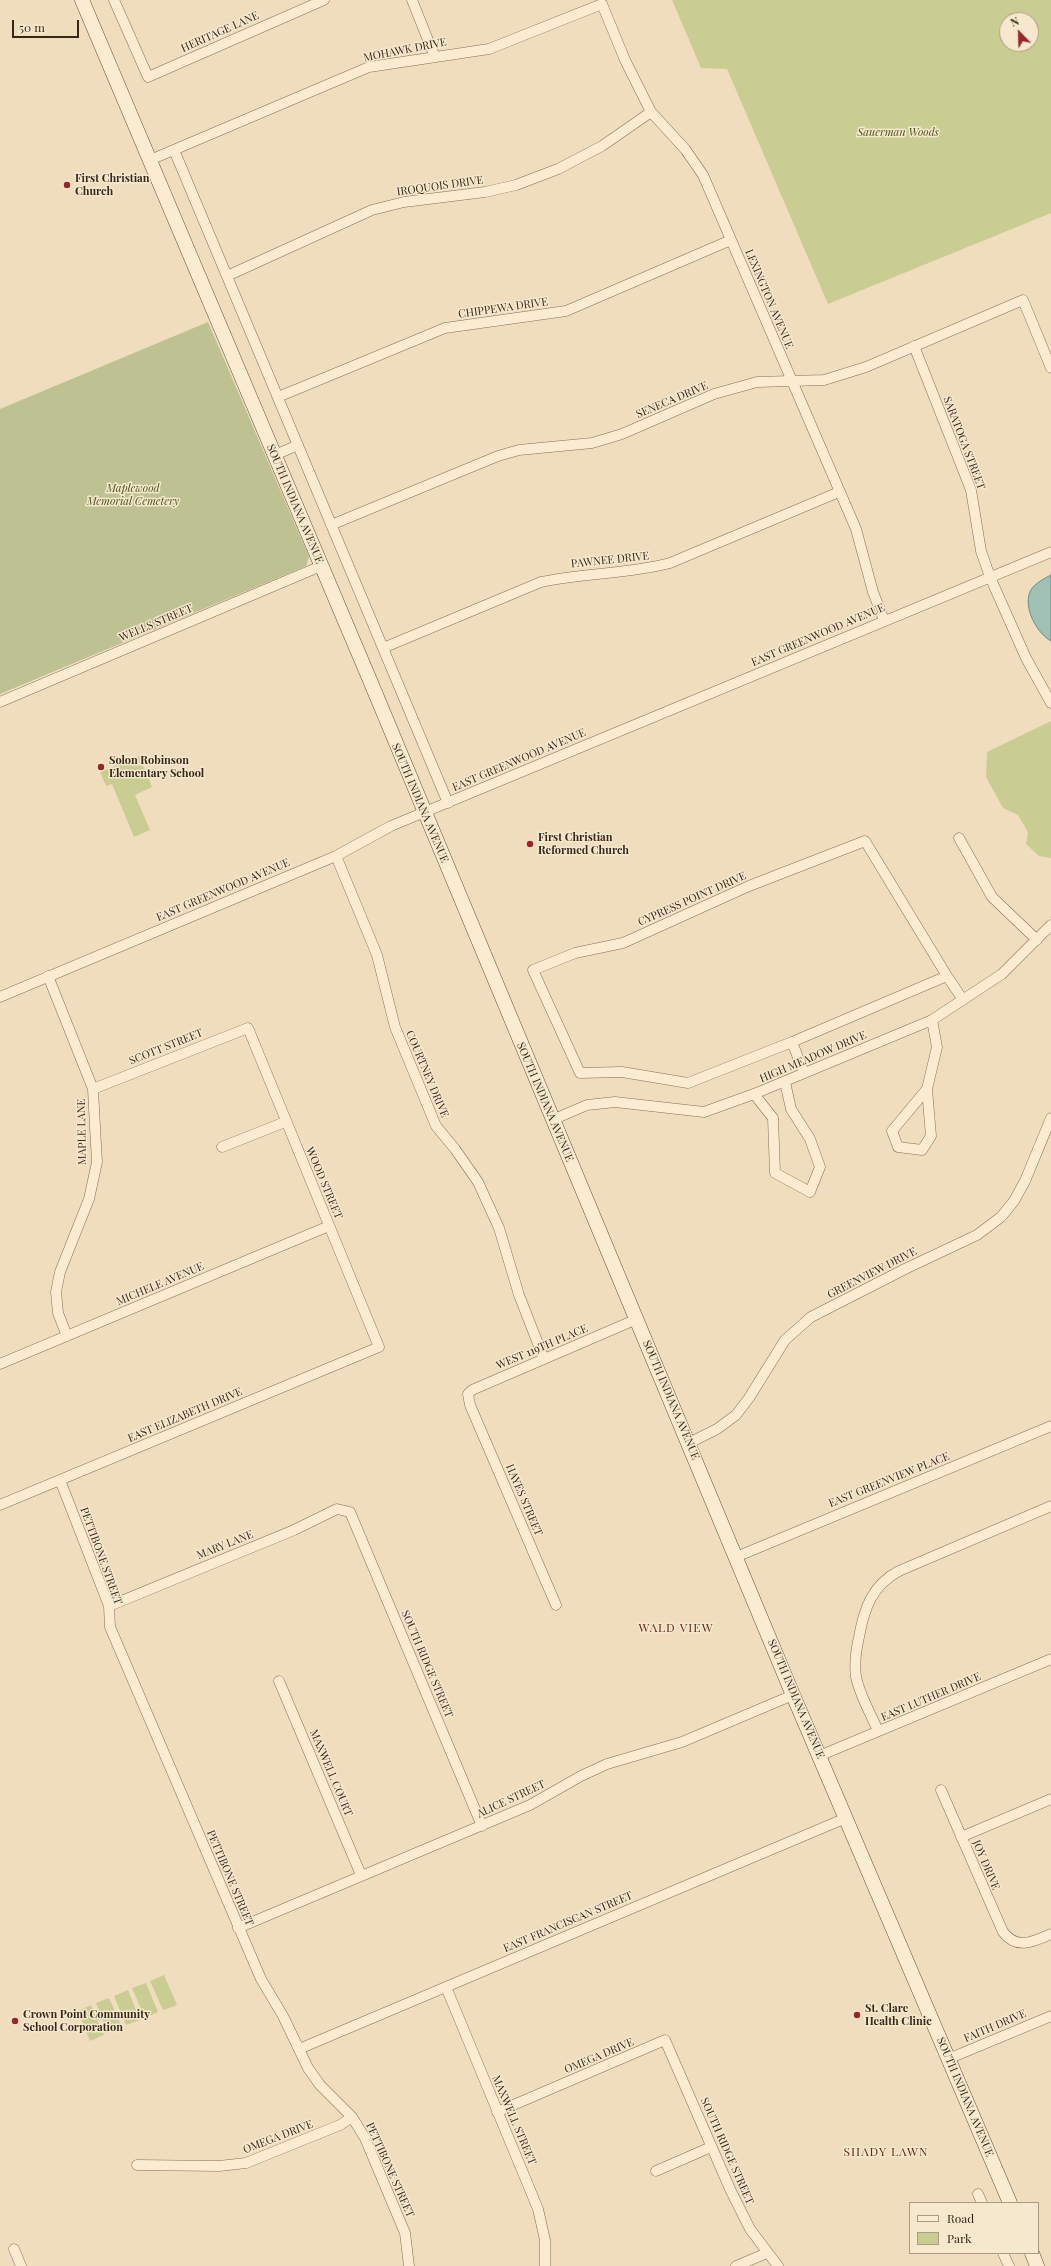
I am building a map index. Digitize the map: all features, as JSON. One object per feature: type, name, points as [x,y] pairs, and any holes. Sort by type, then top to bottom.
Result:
[{"type":"main road","name":"SOUTH INDIANA AVENUE","points":[[82,0],[275,455],[819,1756],[1010,2202]]},
{"type":"main road","points":[[1032,2254],[1037,2266]]},
{"type":"street","name":"HERITAGE LANE","points":[[114,0],[148,77],[324,0]]},
{"type":"street","points":[[412,0],[434,55]]},
{"type":"street","name":"MOHAWK DRIVE","points":[[150,160],[369,66],[434,55],[489,49],[602,4]]},
{"type":"street","name":"LEXINGTON AVENUE","points":[[602,4],[625,60],[651,112],[685,149],[703,175],[790,380],[856,529],[884,620]]},
{"type":"street","name":"IROQUOIS DRIVE","points":[[227,276],[372,210],[404,202],[486,192],[516,185],[544,175],[602,146],[651,112]]},
{"type":"street","points":[[174,150],[448,803]]},
{"type":"street","name":"CHIPPEWA DRIVE","points":[[278,397],[445,328],[566,311],[731,240]]},
{"type":"street","name":"SENECA DRIVE","points":[[332,525],[498,456],[519,450],[592,443],[622,434],[714,394],[757,382],[824,380],[866,367],[1022,300],[1051,368]]},
{"type":"street","name":"SARATOGA STREET","points":[[914,346],[971,490],[981,551],[990,577],[1026,658],[1051,703]]},
{"type":"street","points":[[275,455],[298,445]]},
{"type":"street","name":"PAWNEE DRIVE","points":[[383,648],[541,582],[567,577],[650,568],[670,563],[839,492]]},
{"type":"street","name":"EAST GREENWOOD AVENUE","points":[[0,998],[48,976],[336,856],[391,826],[884,620],[1051,552]]},
{"type":"street","name":"WELLS STREET","points":[[0,702],[321,566]]},
{"type":"street","points":[[959,838],[992,897],[1037,940]]},
{"type":"street","name":"CYPRESS POINT DRIVE","points":[[865,841],[947,976],[792,1042],[688,1083],[622,1072],[580,1073],[533,970],[575,953],[622,943],[749,886],[865,841]]},
{"type":"street","name":"COURTNEY DRIVE","points":[[336,856],[377,955],[394,1027],[436,1126],[455,1149],[478,1182],[499,1228],[519,1295],[544,1359]]},
{"type":"street","name":"HIGH MEADOW DRIVE","points":[[552,1120],[587,1105],[615,1102],[704,1112],[785,1082],[932,1020],[1002,974],[1051,925]]},
{"type":"street","name":"MAPLE LANE","points":[[48,976],[93,1089],[97,1162],[88,1199],[60,1272],[56,1292],[58,1313],[67,1336]]},
{"type":"street","points":[[947,976],[963,1000]]},
{"type":"street","points":[[927,1090],[892,1131],[898,1147],[922,1150],[932,1136],[927,1090],[937,1047],[932,1020]]},
{"type":"street","name":"SCOTT STREET","points":[[93,1089],[248,1028]]},
{"type":"street","name":"WOOD STREET","points":[[248,1028],[285,1122],[379,1347]]},
{"type":"street","points":[[792,1042],[804,1073]]},
{"type":"street","points":[[754,1094],[773,1118],[775,1173],[810,1192],[820,1167],[810,1139],[791,1109],[785,1082]]},
{"type":"street","name":"GREENVIEW DRIVE","points":[[689,1443],[717,1429],[736,1415],[749,1398],[785,1340],[811,1317],[906,1268],[977,1235],[1001,1217],[1014,1201],[1025,1181],[1051,1118]]},
{"type":"street","points":[[222,1147],[285,1122]]},
{"type":"street","name":"MICHELE AVENUE","points":[[0,1364],[329,1226]]},
{"type":"street","name":"WEST 119TH PLACE","points":[[470,1405],[468,1394],[472,1390],[637,1319]]},
{"type":"street","name":"EAST ELIZABETH DRIVE","points":[[0,1505],[379,1347]]},
{"type":"street","name":"HAYES STREET","points":[[470,1405],[556,1605]]},
{"type":"street","name":"EAST GREENVIEW PLACE","points":[[736,1556],[1051,1426]]},
{"type":"street","name":"PETTIBONE STREET","points":[[60,1480],[109,1606],[110,1627],[238,1928],[261,1978],[283,2016],[313,2077],[352,2117],[365,2138],[401,2221],[408,2244],[410,2266]]},
{"type":"street","points":[[878,1732],[859,1686],[855,1666],[863,1618],[868,1603],[875,1590],[885,1580],[899,1571],[1051,1506]]},
{"type":"street","name":"MARY LANE","points":[[109,1606],[294,1530],[337,1509],[350,1512]]},
{"type":"street","name":"SOUTH RIDGE STREET","points":[[350,1512],[482,1826]]},
{"type":"street","name":"EAST LUTHER DRIVE","points":[[819,1756],[1051,1659]]},
{"type":"street","name":"MAXWELL COURT","points":[[279,1681],[361,1875]]},
{"type":"street","name":"ALICE STREET","points":[[238,1928],[361,1875],[482,1826],[540,1800],[600,1767],[675,1745],[794,1695]]},
{"type":"street","name":"JOY DRIVE","points":[[941,1790],[1000,1927],[1005,1935],[1015,1943],[1027,1943],[1051,1934]]},
{"type":"street","points":[[961,1837],[1051,1799]]},
{"type":"street","name":"EAST FRANCISCAN STREET","points":[[299,2049],[846,1818]]},
{"type":"street","name":"MAXWELL STREET","points":[[446,1987],[538,2209],[545,2240],[545,2266]]},
{"type":"street","name":"FAITH DRIVE","points":[[948,2059],[1051,2016]]},
{"type":"street","name":"SOUTH RIDGE STREET","points":[[665,2040],[711,2147],[750,2229],[778,2266]]},
{"type":"street","name":"OMEGA DRIVE","points":[[497,2112],[665,2040]]},
{"type":"street","name":"OMEGA DRIVE","points":[[137,2166],[219,2166],[246,2163],[340,2125],[352,2117]]},
{"type":"street","points":[[656,2171],[711,2147]]},
{"type":"street","points":[[14,2249],[21,2266]]},
{"type":"street","points":[[736,2266],[767,2253]]},
{"type":"street","points":[[1004,2254],[1009,2266]]},
{"type":"green space","name":"Sauerman Woods","points":[[672,0],[1051,0],[1051,213],[828,304],[727,69],[701,68]]},
{"type":"green space","name":"Maplewood Memorial Cemetery","points":[[208,322],[309,557],[306,566],[0,694],[0,409]]},
{"type":"green space","points":[[1051,721],[1051,858],[1039,856],[1026,844],[1028,832],[1018,815],[1003,808],[986,777],[987,752]]},
{"type":"green space","points":[[139,756],[152,787],[135,795],[150,830],[134,837],[112,784],[106,786],[100,772]]},
{"type":"green space","points":[[164,1975],[177,2005],[163,2010],[150,1981]]},
{"type":"green space","points":[[146,1983],[158,2012],[145,2018],[132,1988]]},
{"type":"green space","points":[[128,1990],[140,2020],[126,2025],[114,1996]]},
{"type":"green space","points":[[109,1998],[122,2027],[108,2033],[96,2003]]},
{"type":"green space","points":[[91,2005],[104,2035],[90,2041],[78,2011]]},
{"type":"water","points":[[1051,575],[1051,641],[1040,632],[1029,611],[1028,603],[1032,588],[1040,581]]},
{"type":"place","name":"First Christian Church","points":[[67,185]]},
{"type":"place","name":"Solon Robinson Elementary School","points":[[101,767]]},
{"type":"place","name":"First Christian Reformed Church","points":[[530,844]]},
{"type":"place","name":"St. Clare Health Clinic","points":[[857,2015]]},
{"type":"place","name":"Crown Point Community School Corporation","points":[[15,2021]]},
{"type":"district","name":"WALD VIEW","points":[[676,1628]]},
{"type":"district","name":"SHADY LAWN","points":[[886,2152]]}]
